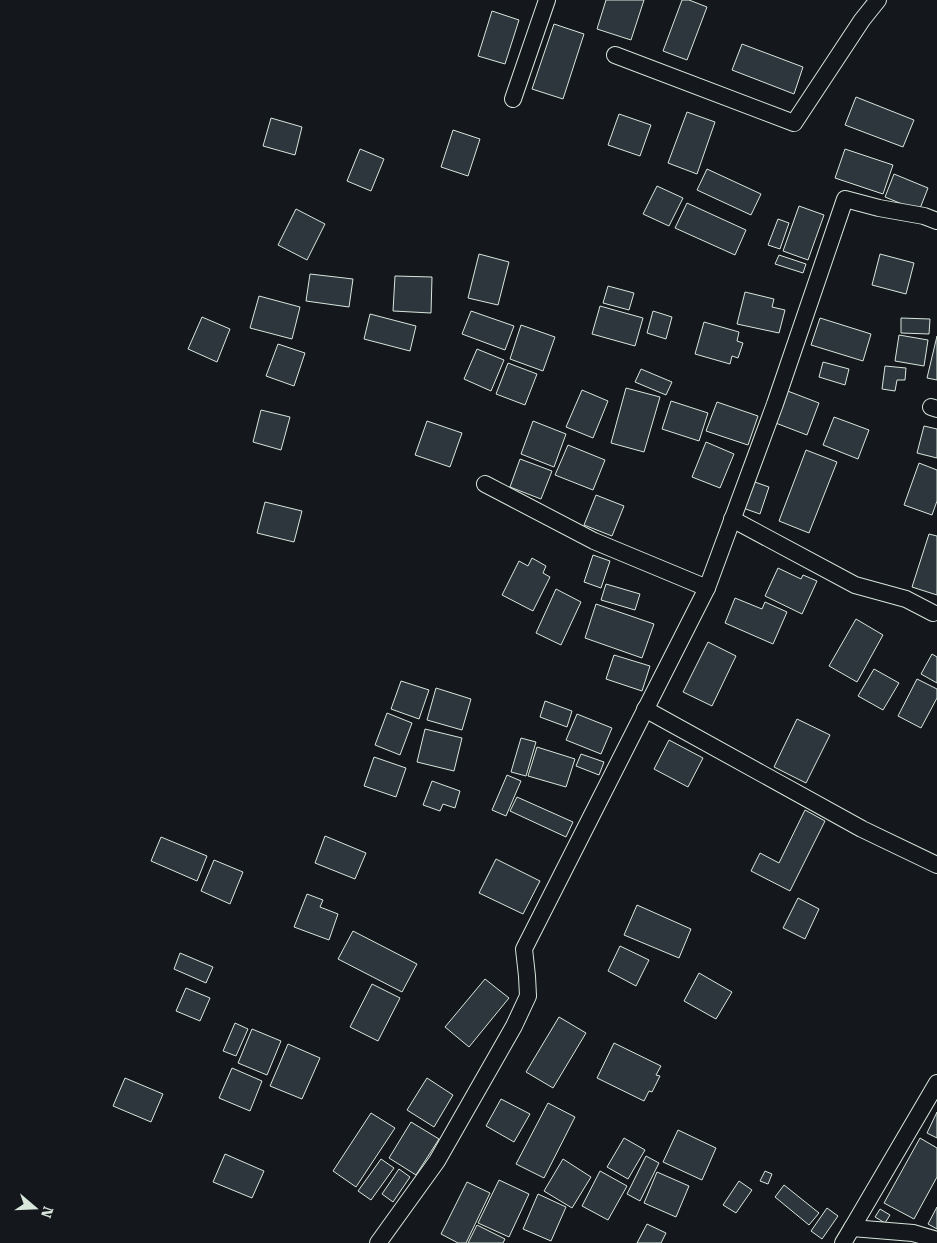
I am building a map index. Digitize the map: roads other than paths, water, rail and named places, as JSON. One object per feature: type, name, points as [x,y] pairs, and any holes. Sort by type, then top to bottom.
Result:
[{"type":"street","points":[[513,99],[547,0]]},
{"type":"street","points":[[615,55],[794,123],[862,20],[878,0]]},
{"type":"street","points":[[378,1243],[437,1161],[514,1026],[528,996],[524,949],[707,588],[778,395],[845,199],[937,221]]},
{"type":"street","points":[[485,484],[594,541],[707,588]]},
{"type":"street","points":[[732,519],[855,585],[906,599],[933,613]]},
{"type":"street","points":[[645,709],[862,829],[937,865]]},
{"type":"street","points":[[843,1243],[937,1083]]},
{"type":"street","points":[[852,1228],[913,1233],[937,1240]]}]
